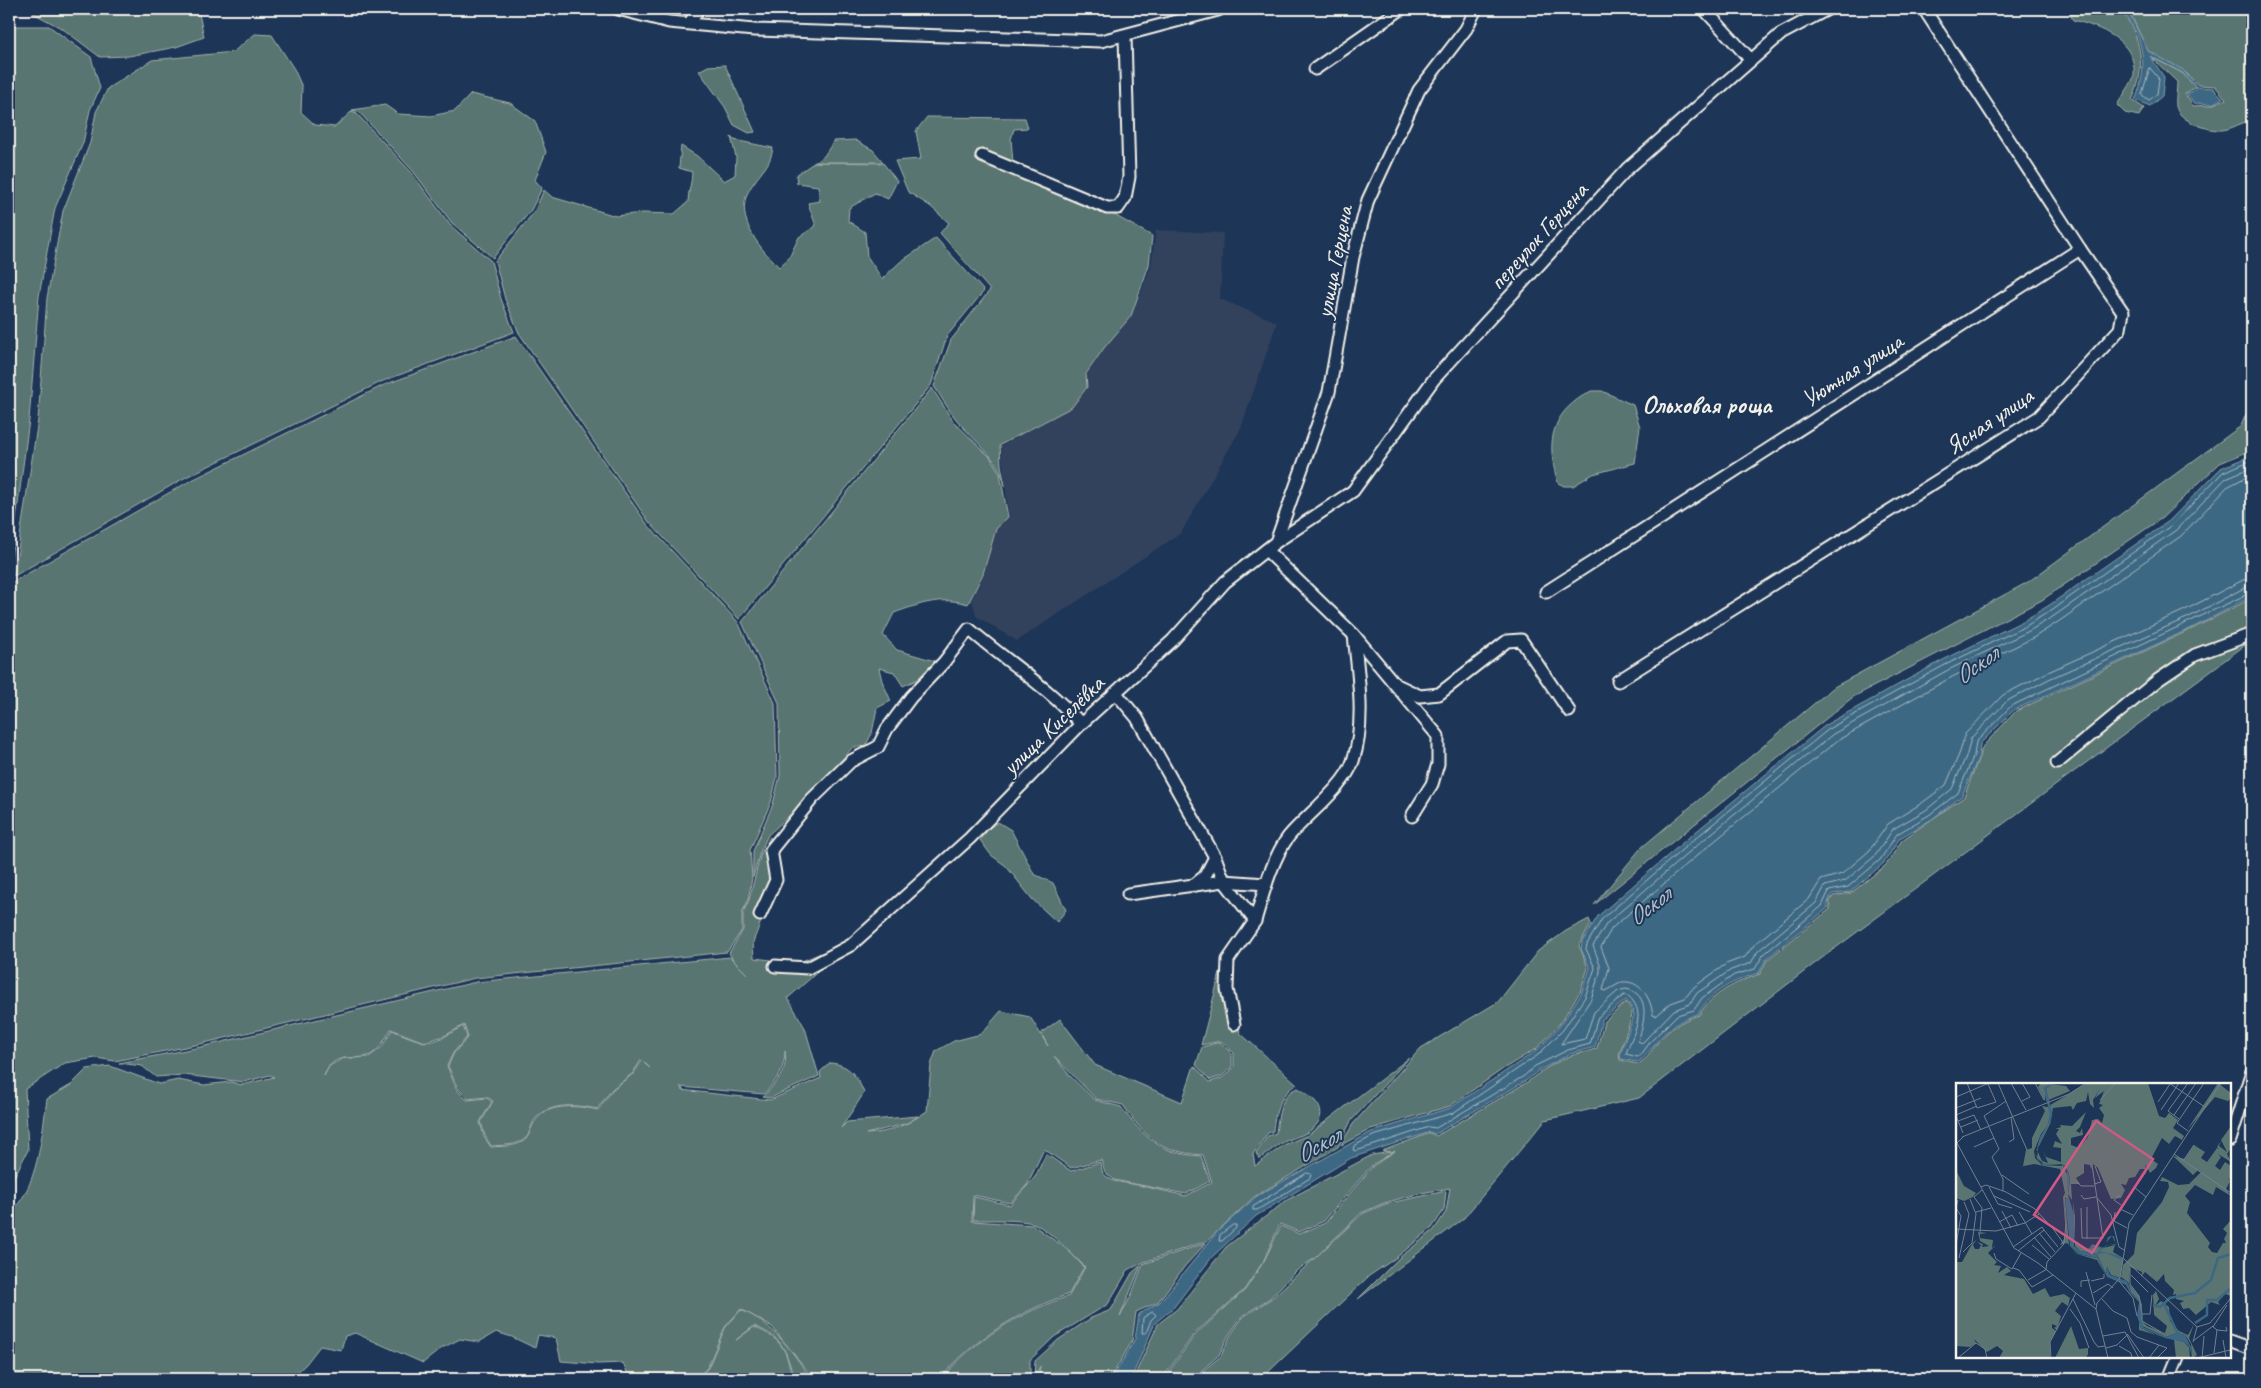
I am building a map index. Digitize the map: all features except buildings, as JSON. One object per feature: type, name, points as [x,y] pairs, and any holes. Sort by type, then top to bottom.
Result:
[{"type":"street","points":[[618,9],[669,22],[754,30],[1059,41],[1102,41],[1218,10]]},
{"type":"street","points":[[690,23],[698,9]]},
{"type":"street","points":[[1315,69],[1401,9]]},
{"type":"street","name":"улица Герцена","points":[[1276,542],[1329,392],[1353,257],[1368,200],[1419,90],[1466,29],[1476,9]]},
{"type":"street","points":[[1704,9],[1750,59]]},
{"type":"street","name":"переулок Герцена","points":[[1353,491],[1434,379],[1627,169],[1750,59],[1781,34],[1828,9]]},
{"type":"street","name":"Ясная улица","points":[[1618,682],[2039,418],[2120,329],[2123,312],[1924,9]]},
{"type":"street","points":[[982,156],[1107,208],[1118,208],[1125,198],[1129,177],[1125,36]]},
{"type":"street","name":"Уютная улица","points":[[1546,592],[2080,249]]},
{"type":"street","name":"улица Киселёвка","points":[[775,966],[808,968],[851,945],[970,838],[1081,724],[1173,640],[1226,582],[1276,542],[1353,491]]},
{"type":"street","points":[[1266,550],[1354,635],[1438,736],[1438,764],[1432,784],[1412,816]]},
{"type":"street","points":[[760,915],[776,880],[771,850],[812,799],[851,761],[878,747],[887,730],[911,697],[944,662],[970,629],[1009,659],[1068,710],[1081,724]]},
{"type":"street","points":[[2057,763],[2158,680],[2195,655],[2252,634]]},
{"type":"street","points":[[1234,1024],[1227,989],[1228,960],[1254,921],[1266,884],[1288,838],[1338,784],[1353,762],[1360,691],[1354,635]]},
{"type":"street","points":[[1394,683],[1420,696],[1439,694],[1507,641],[1521,640],[1569,711]]},
{"type":"street","points":[[1116,693],[1137,718],[1215,857],[1224,881],[1254,921]]},
{"type":"street","points":[[1194,886],[1205,876],[1215,857]]},
{"type":"street","points":[[1128,894],[1224,881],[1266,884]]},
{"type":"street","points":[[2231,1137],[2252,1071]]},
{"type":"street","points":[[2231,1341],[2252,1349]]},
{"type":"street","points":[[2170,1379],[2178,1358]]},
{"type":"shaded area","points":[[1156,230],[1223,233],[1220,299],[1277,322],[1241,428],[1181,533],[1017,641],[976,616],[972,599],[984,575],[996,529],[1009,517],[1001,446],[1072,407],[1087,387],[1087,375],[1104,348],[1131,316],[1151,266]]},
{"type":"green space","points":[[33,9],[198,9],[204,37],[176,47],[129,56],[100,57],[63,29],[33,13]]},
{"type":"green space","points":[[2058,9],[2119,9],[2127,19],[2133,29],[2140,52],[2140,76],[2132,100],[2144,108],[2139,116],[2125,113],[2117,105],[2134,75],[2133,63],[2123,44],[2105,31],[2073,20],[2068,11]]},
{"type":"green space","points":[[2128,9],[2252,9],[2252,121],[2216,130],[2202,127],[2182,116],[2176,106],[2177,82],[2151,57],[2182,73],[2195,87],[2185,94],[2193,106],[2211,105],[2226,99],[2215,86],[2198,85],[2183,70],[2148,51]]},
{"type":"green space","points":[[9,26],[49,26],[91,57],[100,88],[90,110],[83,143],[55,208],[39,296],[29,420],[9,573]]},
{"type":"green space","points":[[255,34],[272,35],[294,69],[302,87],[301,112],[315,125],[335,127],[351,112],[357,114],[411,172],[450,225],[491,261],[501,299],[514,332],[383,381],[186,477],[14,576],[38,420],[47,298],[63,211],[90,143],[96,112],[108,88],[152,60],[233,52]]},
{"type":"green space","points":[[725,65],[755,132],[749,133],[734,125],[725,107],[699,71],[708,66]]},
{"type":"green space","points":[[471,94],[510,103],[535,121],[546,152],[535,180],[542,188],[531,210],[493,258],[452,223],[413,171],[359,112],[352,110],[385,105],[398,114],[431,116],[455,111]]},
{"type":"green space","points":[[927,117],[1025,118],[1028,128],[1014,129],[1011,139],[1013,163],[977,150],[975,157],[1116,216],[1152,236],[1149,265],[1131,316],[1104,348],[1086,374],[1087,387],[1072,407],[1000,445],[1005,486],[1002,475],[991,457],[956,419],[934,386],[951,340],[990,290],[940,233],[949,223],[930,206],[908,192],[895,161],[921,159],[916,131]]},
{"type":"green space","points":[[731,137],[734,140],[773,148],[768,163],[747,195],[744,206],[746,218],[755,240],[779,267],[789,258],[799,237],[816,226],[808,203],[820,201],[818,186],[797,183],[796,175],[815,162],[883,163],[897,181],[888,199],[875,193],[849,208],[848,221],[865,232],[867,256],[882,279],[900,262],[936,238],[984,291],[947,336],[931,385],[739,619],[649,522],[519,333],[505,299],[495,261],[534,212],[544,190],[552,197],[616,216],[642,213],[674,214],[688,202],[692,176],[692,172],[679,168],[681,146],[697,156],[724,181],[735,175],[736,157]]},
{"type":"green space","points":[[855,140],[873,150],[883,162],[816,162],[824,156],[834,141]]},
{"type":"green space","points":[[516,336],[647,524],[738,622],[775,703],[777,777],[771,802],[750,850],[752,878],[748,900],[742,913],[742,930],[727,952],[475,978],[200,1044],[115,1061],[96,1058],[65,1063],[25,1089],[28,1150],[9,1187],[9,601],[11,583],[188,482],[384,385]]},
{"type":"green space","points":[[932,388],[953,421],[990,457],[1000,474],[1008,517],[996,529],[983,574],[968,604],[949,601],[930,602],[894,613],[883,635],[897,650],[935,661],[927,675],[903,686],[894,672],[879,668],[882,681],[891,701],[877,708],[872,733],[865,747],[853,747],[802,804],[768,835],[760,852],[753,877],[753,851],[773,804],[780,776],[779,703],[742,622]]},
{"type":"green space","points":[[1591,391],[1602,391],[1633,405],[1640,427],[1635,463],[1593,474],[1573,486],[1564,486],[1558,483],[1554,468],[1552,441],[1555,429],[1567,408]]},
{"type":"green space","points":[[2252,400],[2252,450],[2220,463],[2162,518],[2042,600],[1853,697],[1594,905],[1641,848],[1834,687],[2028,582],[2241,426]]},
{"type":"green space","points":[[2252,598],[2252,640],[1822,958],[1639,1098],[1545,1120],[1464,1218],[1358,1299],[1398,1259],[1434,1230],[1446,1212],[1450,1188],[1421,1193],[1384,1203],[1361,1213],[1315,1258],[1296,1271],[1270,1298],[1242,1316],[1228,1336],[1219,1355],[1202,1370],[1200,1379],[1164,1379],[1195,1335],[1245,1290],[1264,1261],[1281,1226],[1299,1234],[1325,1223],[1373,1166],[1395,1151],[1372,1165],[1324,1221],[1299,1232],[1280,1224],[1263,1262],[1244,1290],[1194,1334],[1162,1379],[1133,1379],[1158,1324],[1177,1309],[1226,1247],[1287,1200],[1372,1155],[1391,1152],[1382,1151],[1430,1133],[1436,1136],[1554,1064],[1570,1056],[1597,1048],[1604,1022],[1626,1002],[1632,1010],[1632,1015],[1619,1055],[1620,1060],[1638,1064],[1648,1057],[1658,1042],[1668,1032],[1680,1023],[1699,1015],[1704,1007],[1718,994],[1725,989],[1760,974],[1767,960],[1830,909],[1829,902],[1833,896],[1851,893],[1886,865],[1902,840],[1964,797],[1983,746],[2016,711],[2194,628]]},
{"type":"green space","points":[[998,822],[1011,830],[1034,874],[1053,883],[1066,910],[1057,922],[1032,899],[1006,866],[991,855],[980,840],[989,828]]},
{"type":"green space","points":[[770,837],[779,875],[753,942],[754,958],[797,963],[855,939],[788,998],[805,1028],[819,1076],[770,1098],[763,1097],[776,1082],[783,1070],[786,1058],[785,1051],[785,1057],[779,1074],[764,1094],[680,1087],[683,1089],[681,1090],[770,1100],[821,1078],[820,1072],[830,1063],[847,1068],[852,1072],[864,1093],[841,1128],[847,1122],[918,1116],[911,1121],[927,1111],[931,1065],[936,1051],[954,1041],[981,1034],[1001,1011],[1030,1017],[1048,1046],[1041,1033],[1060,1019],[1095,1065],[1182,1102],[1194,1066],[1210,1082],[1222,1078],[1234,1068],[1234,1053],[1221,1041],[1201,1045],[1224,958],[1240,1033],[1297,1084],[1287,1092],[1279,1104],[1273,1131],[1268,1133],[1253,1154],[1255,1166],[1284,1145],[1308,1135],[1409,1058],[1351,1121],[1338,1147],[1254,1197],[1207,1241],[1144,1262],[1128,1270],[1108,1304],[1054,1337],[1030,1360],[1030,1379],[942,1379],[969,1351],[1000,1328],[1033,1310],[1069,1296],[1085,1267],[1069,1251],[1084,1267],[1069,1294],[1033,1309],[998,1328],[967,1351],[940,1379],[814,1379],[772,1327],[741,1309],[725,1327],[707,1368],[695,1379],[628,1379],[623,1363],[598,1364],[561,1361],[556,1338],[538,1335],[535,1348],[496,1332],[479,1342],[460,1339],[442,1348],[423,1363],[355,1333],[345,1336],[341,1350],[320,1346],[306,1364],[290,1379],[9,1379],[9,1213],[19,1203],[32,1176],[37,1160],[47,1099],[71,1085],[87,1069],[110,1066],[159,1084],[178,1080],[204,1085],[231,1082],[242,1085],[274,1077],[270,1075],[244,1082],[183,1075],[156,1077],[142,1066],[119,1063],[201,1047],[476,982],[730,957],[734,961],[729,953],[743,930],[743,913],[749,900],[761,853]],"holes":[[[464,1025],[468,1037],[454,1053],[448,1066],[458,1089],[468,1099],[487,1097],[493,1101],[481,1122],[485,1136],[491,1146],[510,1145],[523,1141],[527,1137],[525,1140],[519,1144],[511,1146],[491,1147],[484,1137],[480,1122],[492,1102],[487,1098],[467,1100],[457,1090],[447,1066],[453,1053],[467,1037],[463,1026],[443,1038],[426,1041],[444,1036]],[[391,1029],[421,1041],[392,1030],[382,1047],[369,1057],[362,1057],[368,1056],[379,1048]],[[1054,1056],[1096,1099],[1123,1105],[1139,1126],[1155,1141],[1176,1151],[1203,1155],[1212,1182],[1186,1196],[1113,1181],[1103,1174],[1100,1162],[1071,1171],[1046,1154],[1035,1177],[1010,1205],[974,1197],[973,1220],[1029,1222],[1041,1227],[1068,1250],[1033,1225],[972,1221],[973,1195],[1010,1203],[1027,1185],[1044,1149],[1071,1168],[1101,1160],[1105,1172],[1114,1180],[1186,1194],[1210,1181],[1201,1156],[1175,1152],[1164,1148],[1146,1136],[1121,1107],[1095,1100],[1070,1076]],[[641,1060],[650,1068],[642,1061],[633,1074],[613,1089],[598,1110],[583,1107],[557,1108],[542,1114],[536,1120],[529,1134],[532,1124],[543,1112],[550,1109],[558,1107],[582,1106],[597,1109],[612,1089],[633,1073]],[[906,1123],[883,1132],[866,1134]]]},
{"type":"green space","points":[[1589,919],[1591,924],[1579,945],[1588,968],[1580,992],[1558,1026],[1536,1049],[1503,1069],[1450,1106],[1371,1129],[1341,1145],[1353,1124],[1421,1048],[1498,1002],[1538,951],[1566,931]]},
{"type":"green space","points":[[1220,1042],[1232,1054],[1232,1067],[1222,1076],[1210,1080],[1196,1065],[1202,1047]]},
{"type":"green space","points":[[1298,1088],[1316,1102],[1320,1108],[1320,1120],[1308,1132],[1285,1141],[1259,1159],[1256,1153],[1268,1136],[1276,1133],[1279,1113],[1284,1100],[1287,1095]]},
{"type":"green space","points":[[1446,1191],[1444,1210],[1432,1228],[1397,1257],[1369,1276],[1261,1379],[1202,1379],[1204,1370],[1221,1356],[1230,1336],[1243,1317],[1272,1298],[1362,1214],[1385,1204]]},
{"type":"green space","points":[[1206,1243],[1185,1266],[1158,1302],[1136,1312],[1132,1341],[1110,1379],[1038,1379],[1040,1366],[1034,1379],[1035,1361],[1058,1340],[1091,1318],[1111,1310],[1132,1273],[1141,1265],[1120,1317],[1131,1296],[1143,1264]]},
{"type":"green space","points":[[741,1310],[753,1316],[781,1339],[811,1379],[797,1379],[786,1354],[791,1370],[796,1379],[696,1379],[708,1368],[725,1328]],"holes":[[[754,1326],[773,1336],[776,1339],[754,1327],[736,1340]]]},
{"type":"water","points":[[2120,9],[2128,11],[2148,51],[2183,70],[2197,87],[2213,88],[2223,98],[2212,104],[2193,103],[2187,94],[2195,90],[2195,87],[2182,72],[2150,56],[2164,77],[2162,96],[2150,106],[2135,100],[2142,76],[2142,52],[2134,29]]},
{"type":"water","name":"Оскол","points":[[2252,455],[2252,596],[2194,627],[2014,710],[1980,744],[1979,756],[1962,796],[1932,819],[1900,838],[1884,863],[1850,892],[1832,894],[1828,902],[1828,908],[1766,959],[1759,973],[1724,987],[1703,1006],[1698,1014],[1679,1022],[1668,1030],[1638,1062],[1621,1059],[1620,1055],[1634,1015],[1633,1009],[1626,1000],[1602,1020],[1595,1047],[1570,1054],[1538,1071],[1527,1080],[1435,1134],[1430,1132],[1351,1158],[1256,1216],[1212,1257],[1174,1307],[1155,1323],[1131,1379],[1112,1379],[1135,1339],[1139,1314],[1160,1302],[1217,1232],[1257,1196],[1371,1132],[1450,1108],[1536,1051],[1559,1027],[1581,994],[1590,968],[1581,949],[1582,942],[1598,916],[1687,839],[1827,724],[1943,660],[2023,621],[2048,606],[2169,521],[2221,468]]},
{"type":"district","name":"Ольховая роща","points":[[1707,405]]}]
